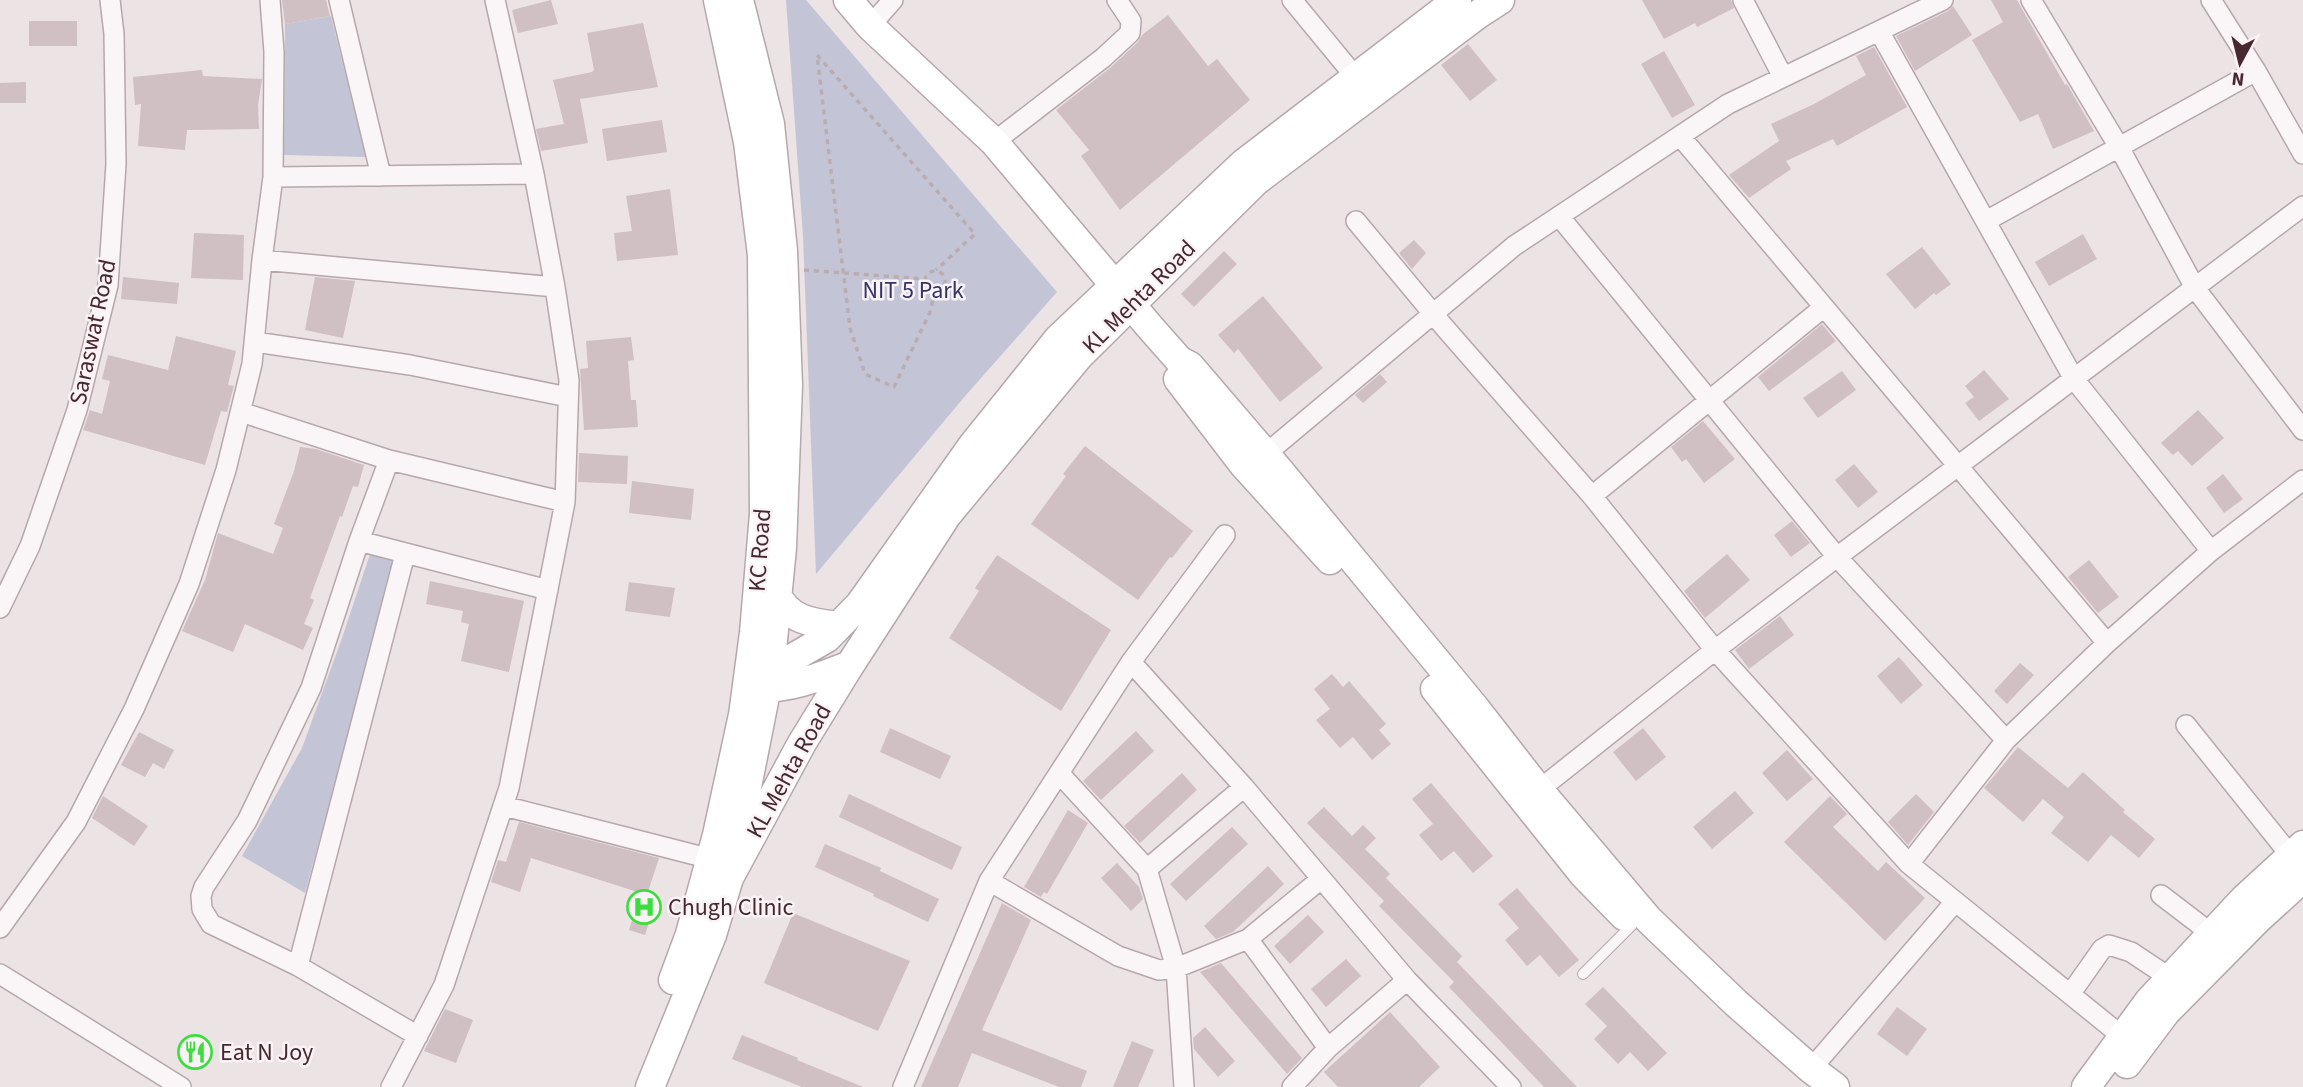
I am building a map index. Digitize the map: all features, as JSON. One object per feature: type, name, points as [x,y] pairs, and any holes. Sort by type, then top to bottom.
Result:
[{"type":"street","name":"Saraswat Road","points":[[0,608],[30,546],[77,410],[108,285],[116,164],[114,34],[110,0]]},
{"type":"street","points":[[0,928],[76,822],[134,709],[189,584],[226,470],[255,342],[273,177],[274,52],[270,0]]},
{"type":"street","points":[[339,0],[382,176]]},
{"type":"street","points":[[391,1087],[444,985],[509,788],[565,502],[569,380],[534,174],[495,0]]},
{"type":"street","name":"KC Road","points":[[718,0],[748,142],[762,255],[764,514],[758,677]]},
{"type":"street","points":[[650,1087],[712,935],[720,868],[776,593],[782,548],[788,385],[784,269],[770,124],[739,0]]},
{"type":"street","points":[[848,0],[870,26],[994,142],[1179,360],[1175,375],[1257,462],[1324,554],[1532,796],[1649,920],[1825,1083]]},
{"type":"street","points":[[870,26],[893,0]]},
{"type":"street","points":[[994,142],[1103,58],[1129,33],[1131,21],[1117,0]]},
{"type":"street","points":[[1292,0],[1363,86]]},
{"type":"street","name":"KL Mehta Road","points":[[758,677],[827,638],[860,604],[972,446],[1058,339],[1123,295],[1256,181],[1457,0]]},
{"type":"street","name":"KL Mehta Road","points":[[1363,86],[1500,0]]},
{"type":"street","points":[[1743,0],[1783,78]]},
{"type":"street","points":[[1257,462],[1514,246],[1728,104],[1943,0]]},
{"type":"street","points":[[2031,0],[2119,147],[2194,288],[2303,430]]},
{"type":"street","points":[[2211,0],[2256,71],[2303,154]]},
{"type":"street","points":[[1880,31],[2074,379],[2211,551]]},
{"type":"street","points":[[1986,221],[2256,71]]},
{"type":"street","points":[[1680,136],[2107,643]]},
{"type":"street","points":[[273,177],[534,174]]},
{"type":"street","points":[[1532,796],[1837,556],[2303,206]]},
{"type":"street","points":[[1559,216],[1837,556],[2006,740]]},
{"type":"street","points":[[1356,221],[1432,313],[1592,496],[1715,650],[1909,864],[2123,1037]]},
{"type":"street","points":[[262,260],[555,287]]},
{"type":"street","name":"KL Mehta Road","points":[[720,868],[947,515],[1079,356],[1123,295]]},
{"type":"street","points":[[1592,496],[1824,307]]},
{"type":"street","points":[[255,342],[410,365],[568,397]]},
{"type":"street","points":[[240,412],[389,460],[565,502]]},
{"type":"street","points":[[389,460],[359,541],[311,688],[247,821],[204,887],[201,896],[202,909],[211,924],[298,966],[418,1036]]},
{"type":"street","points":[[1909,864],[2006,740],[2107,643],[2211,551],[2303,480]]},
{"type":"street","points":[[903,1087],[989,881],[1131,662],[1225,535]]},
{"type":"street","points":[[359,541],[548,590]]},
{"type":"street","points":[[298,966],[405,554]]},
{"type":"street","points":[[776,593],[781,604],[796,618],[813,624],[838,626]]},
{"type":"street","points":[[1131,662],[1244,787],[1407,980],[1511,1087]]},
{"type":"street","name":"KL Mehta Road","points":[[758,677],[812,680],[849,665]]},
{"type":"street","points":[[2186,725],[2299,860]]},
{"type":"street","points":[[1059,773],[1147,870],[1175,968],[1184,1087]]},
{"type":"street","points":[[1147,870],[1244,787]]},
{"type":"street","points":[[1532,796],[1584,875],[1632,925],[1742,1032],[1825,1083]]},
{"type":"street","points":[[503,806],[720,868]]},
{"type":"street","points":[[2086,1087],[2149,1000],[2244,899],[2299,860]]},
{"type":"street","points":[[2110,1087],[2166,1012],[2258,919],[2299,860]]},
{"type":"street","points":[[632,1087],[690,934],[720,868]]},
{"type":"street","points":[[989,881],[1118,956],[1159,970],[1175,968],[1248,939],[1321,878]]},
{"type":"street","points":[[2161,895],[2212,934]]},
{"type":"street","points":[[1825,1083],[1955,902]]},
{"type":"street","points":[[1248,939],[1328,1048]]},
{"type":"street","points":[[2071,993],[2102,949],[2109,945],[2131,952],[2170,978]]},
{"type":"street","points":[[0,974],[181,1087]]},
{"type":"street","points":[[1292,1087],[1328,1048],[1407,980]]},
{"type":"lane","points":[[1583,974],[1632,925]]},
{"type":"path","points":[[924,279],[975,234],[817,55],[850,328],[865,374],[894,387],[931,310],[934,291]]},
{"type":"path","points":[[784,269],[924,279]]},
{"type":"path","points":[[924,279],[927,287],[934,291],[942,289],[946,282],[944,274],[936,270]]},
{"type":"green space","name":"NIT 5 Park","points":[[786,0],[806,0],[1057,292],[966,395],[816,574],[803,236]]},
{"type":"green space","points":[[331,16],[366,157],[284,155],[285,24]]},
{"type":"green space","points":[[372,548],[397,553],[305,893],[242,856],[302,748]]},
{"type":"building","points":[[282,0],[326,0],[330,16],[285,24]]},
{"type":"building","points":[[551,0],[558,24],[518,33],[512,10]]},
{"type":"building","points":[[1642,0],[1731,0],[1734,8],[1697,27],[1695,23],[1664,39]]},
{"type":"building","points":[[1991,0],[2017,0],[2094,131],[2053,149],[2038,114],[2020,122],[1972,40],[2003,22]]},
{"type":"building","points":[[1953,6],[1972,35],[1915,71],[1896,36]]},
{"type":"building","points":[[1168,15],[1208,66],[1217,59],[1250,100],[1120,210],[1081,156],[1089,150],[1056,110],[1110,68],[1142,35]]},
{"type":"building","points":[[29,21],[77,21],[77,46],[29,46]]},
{"type":"building","points":[[643,23],[658,87],[580,99],[588,143],[541,151],[536,129],[564,124],[553,80],[594,70],[587,33]]},
{"type":"building","points":[[1468,44],[1497,80],[1470,101],[1441,65]]},
{"type":"building","points":[[1874,47],[1907,107],[1837,146],[1833,139],[1786,161],[1791,169],[1749,198],[1729,175],[1779,141],[1771,124],[1866,75],[1856,56]]},
{"type":"building","points":[[1664,51],[1695,105],[1672,118],[1641,64]]},
{"type":"building","points":[[202,70],[203,76],[262,79],[258,105],[259,129],[187,130],[185,150],[138,146],[141,104],[135,105],[133,77]]},
{"type":"building","points":[[26,82],[26,103],[0,103],[0,83]]},
{"type":"building","points":[[662,120],[667,152],[607,161],[602,129]]},
{"type":"building","points":[[670,189],[678,255],[617,261],[614,233],[632,231],[626,196]]},
{"type":"building","points":[[194,233],[244,235],[243,280],[191,278]]},
{"type":"building","points":[[2083,234],[2097,259],[2049,286],[2035,262]]},
{"type":"building","points":[[1414,240],[1426,253],[1412,269],[1399,253]]},
{"type":"building","points":[[1922,247],[1951,284],[1936,295],[1934,293],[1915,309],[1886,274]]},
{"type":"building","points":[[1224,251],[1237,264],[1194,307],[1181,294]]},
{"type":"building","points":[[123,277],[179,283],[177,304],[121,299]]},
{"type":"building","points":[[315,277],[355,281],[343,338],[305,330]]},
{"type":"building","points":[[1263,296],[1323,368],[1280,402],[1238,349],[1234,353],[1218,335]]},
{"type":"building","points":[[1822,324],[1836,341],[1769,391],[1758,377]]},
{"type":"building","points":[[176,336],[236,351],[228,385],[234,386],[227,412],[221,411],[205,465],[83,430],[90,410],[102,414],[110,381],[102,379],[108,355],[168,370]]},
{"type":"building","points":[[631,337],[634,360],[628,361],[631,400],[636,400],[638,427],[584,430],[580,369],[588,368],[586,341]]},
{"type":"building","points":[[1984,370],[2009,399],[1979,421],[1965,403],[1974,397],[1965,386]]},
{"type":"building","points":[[1842,371],[1856,390],[1818,418],[1803,398]]},
{"type":"building","points":[[1380,374],[1387,382],[1363,403],[1355,395]]},
{"type":"building","points":[[2198,410],[2224,438],[2192,466],[2178,451],[2173,455],[2161,443]]},
{"type":"building","points":[[1703,421],[1735,459],[1704,483],[1686,459],[1682,462],[1671,447]]},
{"type":"building","points":[[1085,446],[1193,531],[1138,600],[1031,524],[1066,476],[1063,474]]},
{"type":"building","points":[[300,447],[316,449],[364,465],[358,487],[353,486],[342,517],[340,516],[310,598],[314,600],[304,624],[313,628],[303,650],[245,624],[233,652],[182,631],[205,580],[218,533],[273,554],[283,528],[274,524]]},
{"type":"building","points":[[579,453],[628,456],[627,484],[578,482]]},
{"type":"building","points":[[1854,464],[1878,492],[1858,508],[1835,480]]},
{"type":"building","points":[[2223,474],[2243,499],[2224,513],[2206,488]]},
{"type":"building","points":[[632,481],[694,489],[691,520],[629,513]]},
{"type":"building","points":[[1792,521],[1810,543],[1791,557],[1774,535]]},
{"type":"building","points":[[1727,554],[1750,580],[1705,618],[1684,591]]},
{"type":"building","points":[[997,555],[1111,630],[1061,711],[949,638],[979,591],[975,588]]},
{"type":"building","points":[[2089,560],[2119,597],[2098,613],[2068,577]]},
{"type":"building","points":[[430,581],[524,601],[509,672],[461,661],[469,624],[461,622],[463,611],[426,604]]},
{"type":"building","points":[[629,582],[675,588],[670,617],[625,611]]},
{"type":"building","points":[[1780,616],[1794,635],[1749,669],[1735,650]]},
{"type":"building","points":[[1899,657],[1923,685],[1901,704],[1877,676]]},
{"type":"building","points":[[2020,663],[2034,675],[2007,704],[1994,691]]},
{"type":"building","points":[[1332,674],[1343,687],[1349,681],[1386,724],[1379,730],[1391,744],[1372,760],[1353,737],[1340,748],[1316,720],[1330,709],[1314,689]]},
{"type":"building","points":[[890,728],[951,756],[940,779],[880,752]]},
{"type":"building","points":[[1643,728],[1666,757],[1636,781],[1613,752]]},
{"type":"building","points":[[1136,731],[1154,751],[1101,800],[1083,781]]},
{"type":"building","points":[[139,732],[174,750],[164,769],[153,763],[145,777],[121,765]]},
{"type":"building","points":[[2018,747],[2068,788],[2083,772],[2155,839],[2139,858],[2111,835],[2088,862],[2051,833],[2064,817],[2043,799],[2023,822],[1984,788]]},
{"type":"building","points":[[1787,750],[1813,779],[1787,801],[1762,773]]},
{"type":"building","points":[[1182,773],[1197,790],[1140,843],[1124,826]]},
{"type":"building","points":[[1431,783],[1493,856],[1473,873],[1454,851],[1441,861],[1419,835],[1433,824],[1412,799]]},
{"type":"building","points":[[1735,791],[1754,813],[1712,849],[1693,827]]},
{"type":"building","points":[[849,794],[962,847],[952,870],[839,817]]},
{"type":"building","points":[[1916,794],[1934,812],[1908,845],[1888,822]]},
{"type":"building","points":[[103,796],[148,826],[134,846],[92,818]]},
{"type":"building","points":[[1830,796],[1847,814],[1833,827],[1878,871],[1886,862],[1925,898],[1885,941],[1784,842]]},
{"type":"building","points":[[1324,807],[1352,836],[1363,825],[1376,838],[1365,849],[1390,874],[1386,878],[1462,956],[1457,962],[1577,1087],[1544,1087],[1449,987],[1454,982],[1379,906],[1384,901],[1307,823]]},
{"type":"building","points":[[1068,810],[1088,823],[1047,894],[1044,892],[1041,897],[1024,887]]},
{"type":"building","points":[[519,822],[659,858],[647,895],[531,858],[520,892],[491,882],[498,860],[506,862]]},
{"type":"building","points":[[1232,827],[1248,844],[1186,901],[1170,884]]},
{"type":"building","points":[[825,844],[881,868],[880,871],[939,899],[928,922],[815,867]]},
{"type":"building","points":[[1117,863],[1139,887],[1143,899],[1131,911],[1101,878]]},
{"type":"building","points":[[1268,866],[1284,884],[1233,932],[1216,939],[1204,926]]},
{"type":"building","points":[[1517,888],[1579,960],[1559,977],[1540,955],[1527,966],[1505,940],[1519,928],[1498,904]]},
{"type":"building","points":[[639,898],[655,903],[645,935],[629,930]]},
{"type":"building","points":[[1002,903],[1031,920],[982,1030],[1087,1071],[1081,1087],[1059,1087],[972,1053],[958,1087],[921,1087]]},
{"type":"building","points":[[793,913],[910,961],[878,1031],[764,983]]},
{"type":"building","points":[[1308,915],[1324,932],[1290,964],[1274,946]]},
{"type":"building","points":[[1346,959],[1361,976],[1326,1007],[1311,989]]},
{"type":"building","points":[[1221,963],[1302,1058],[1287,1074],[1200,972]]},
{"type":"building","points":[[1603,987],[1667,1053],[1648,1071],[1630,1052],[1618,1064],[1594,1039],[1607,1026],[1585,1004]]},
{"type":"building","points":[[1897,1007],[1927,1029],[1907,1056],[1877,1034]]},
{"type":"building","points":[[445,1009],[473,1020],[456,1063],[424,1051]]},
{"type":"building","points":[[1390,1012],[1440,1067],[1419,1087],[1338,1087],[1324,1072]]},
{"type":"building","points":[[1205,1027],[1235,1061],[1218,1077],[1194,1049],[1193,1038]]},
{"type":"building","points":[[742,1035],[863,1087],[802,1087],[732,1059]]},
{"type":"building","points":[[1132,1041],[1154,1050],[1138,1087],[1113,1087]]},
{"type":"place","name":"Chugh Clinic","points":[[644,907]]},
{"type":"place","name":"Eat N Joy","points":[[195,1052]]}]
